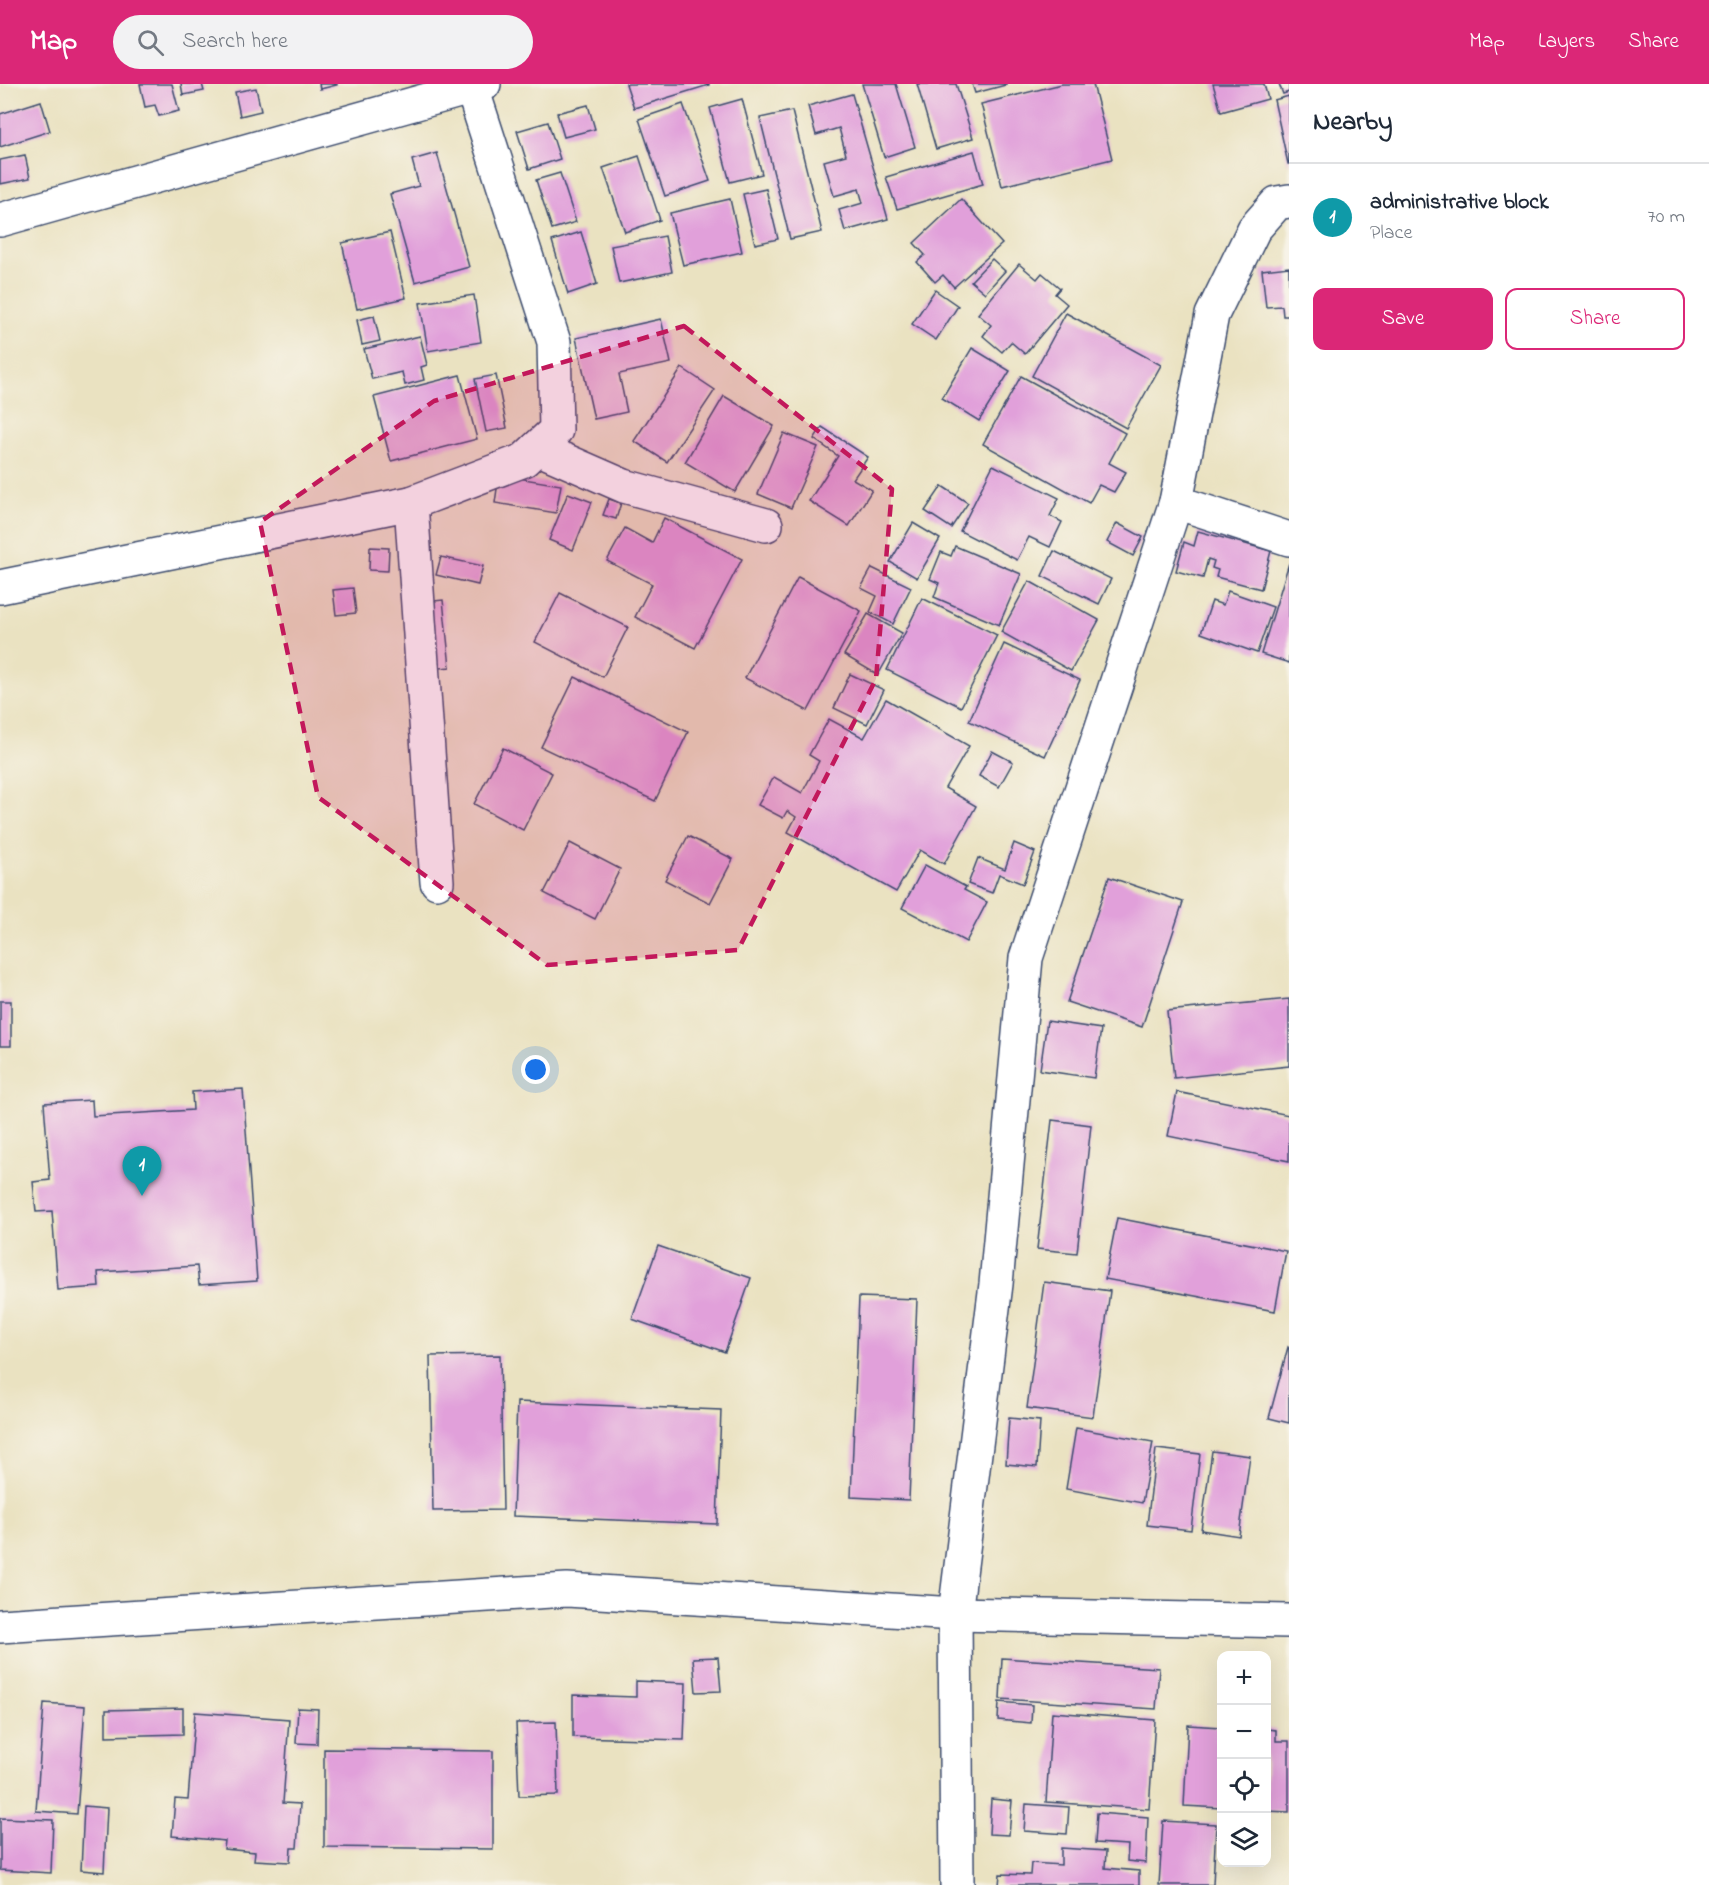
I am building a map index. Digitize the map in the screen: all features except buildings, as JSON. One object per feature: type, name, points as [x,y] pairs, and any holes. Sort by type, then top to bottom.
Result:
[{"type":"street","points":[[0,220],[478,86],[554,342],[556,430],[524,460],[411,503],[0,587]]},
{"type":"street","points":[[957,1885],[955,1614],[996,1284],[1026,958],[1176,502],[1212,315],[1254,228],[1277,203],[1289,201]]},
{"type":"street","points":[[537,447],[624,486],[766,525]]},
{"type":"street","points":[[1176,502],[1289,539]]},
{"type":"street","points":[[411,503],[437,882]]},
{"type":"street","points":[[0,1626],[567,1590],[955,1614],[1289,1621]]},
{"type":"highlighted area","points":[[684,326],[892,489],[876,679],[738,950],[547,965],[318,797],[260,522],[434,401]]},
{"type":"place","name":"administrative block","points":[[142,1196]]}]
